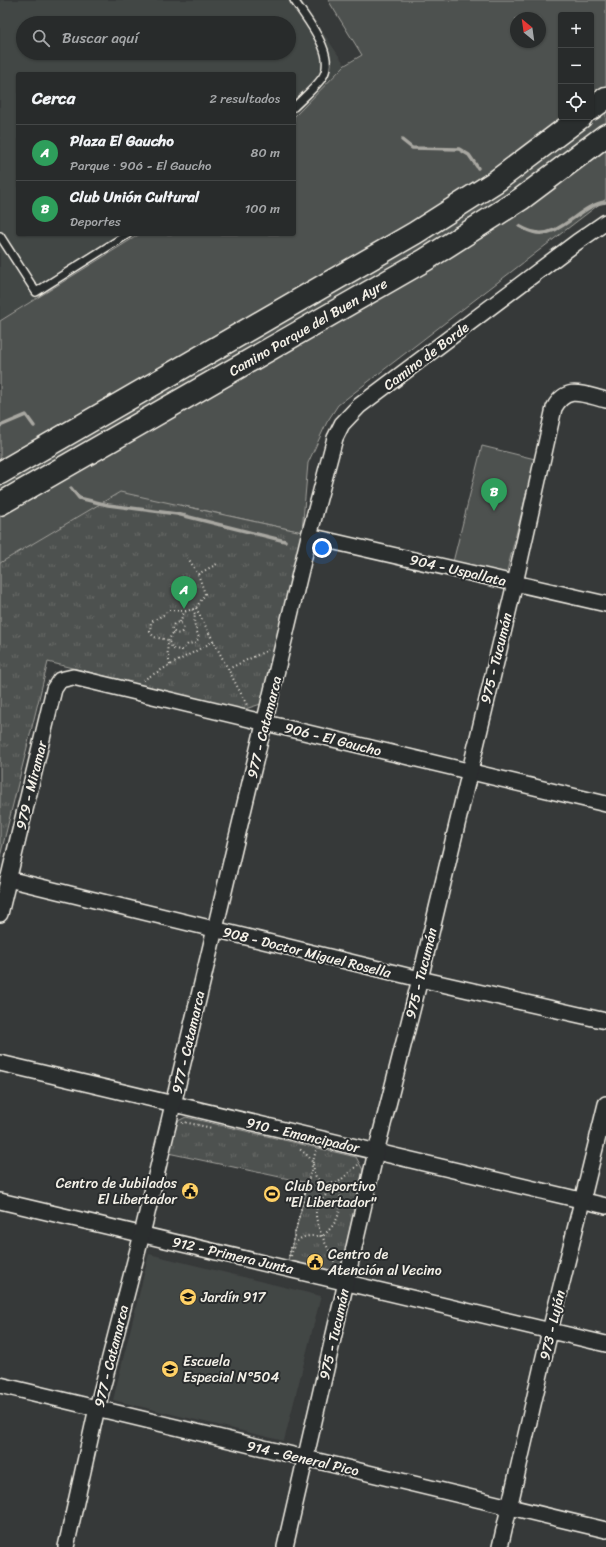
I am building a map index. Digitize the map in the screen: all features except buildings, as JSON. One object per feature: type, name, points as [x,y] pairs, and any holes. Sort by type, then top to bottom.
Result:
[{"type":"highway","points":[[594,107],[606,98]]},
{"type":"highway","name":"Camino Parque del Buen Ayre","points":[[0,473],[261,323],[454,209],[495,182],[577,120]]},
{"type":"highway","name":"Camino Parque del Buen Ayre","points":[[0,504],[425,260],[521,199],[606,135]]},
{"type":"street","name":"Camino de Borde","points":[[309,536],[331,449],[342,424],[351,414],[577,242],[606,222]]},
{"type":"street","name":"975 - Tucumán","points":[[285,1547],[306,1459],[342,1276],[376,1152],[420,979],[468,771],[515,583],[554,408],[559,399],[565,394],[574,392],[606,400]]},
{"type":"street","name":"904 - Uspallata","points":[[309,536],[606,604]]},
{"type":"street","name":"977 - Catamarca","points":[[66,1547],[97,1408],[142,1234],[309,536]]},
{"type":"street","name":"906 - El Gaucho","points":[[60,680],[73,677],[606,804]]},
{"type":"street","name":"979 - Miramar","points":[[0,914],[54,689],[60,680]]},
{"type":"street","name":"908 - Doctor Miguel Rosella","points":[[8,879],[420,979],[606,1021]]},
{"type":"street","name":"910 - Emancipador","points":[[0,1063],[606,1206]]},
{"type":"street","name":"973 - Luján","points":[[500,1547],[550,1331],[606,1104]]},
{"type":"street","name":"912 - Primera Junta","points":[[0,1201],[142,1234],[342,1276],[550,1331],[606,1344]]},
{"type":"street","name":"914 - General Pico","points":[[0,1385],[606,1530]]},
{"type":"lane","points":[[294,0],[320,39],[328,59],[323,77],[296,105]]},
{"type":"lane","points":[[0,236],[36,292],[125,236]]},
{"type":"path","points":[[180,622],[182,614],[196,608],[205,594],[198,574],[188,558]]},
{"type":"path","points":[[198,574],[217,564]]},
{"type":"path","points":[[196,608],[250,711]]},
{"type":"path","points":[[186,611],[171,609],[151,622],[149,628],[152,635],[168,640],[173,649],[179,651],[184,649],[188,644],[197,641],[200,636],[194,623],[195,614],[192,609]]},
{"type":"path","points":[[170,665],[168,656],[168,640],[174,632],[173,625],[176,622],[180,622]]},
{"type":"path","points":[[174,632],[182,632],[184,626],[180,622]]},
{"type":"path","points":[[140,681],[214,642]]},
{"type":"path","points":[[228,670],[272,648],[270,656]]},
{"type":"path","points":[[179,1124],[184,1122],[215,1129]]},
{"type":"path","points":[[291,1147],[299,1148],[311,1158],[315,1167],[314,1174],[321,1183],[339,1183]]},
{"type":"path","points":[[317,1148],[289,1260],[293,1247],[299,1240],[307,1236],[323,1236],[335,1225],[340,1213],[341,1200],[339,1183]]},
{"type":"path","points":[[342,1276],[323,1236],[316,1216],[317,1208],[322,1199],[360,1163]]},
{"type":"shaded area","points":[[0,0],[301,0],[345,65],[296,115],[296,72],[16,72],[16,236],[137,236],[0,321]]},
{"type":"shaded area","points":[[149,1254],[321,1296],[284,1441],[113,1400]]},
{"type":"green space","points":[[328,0],[606,0],[606,199],[338,405],[327,422],[308,463],[302,532],[180,505],[44,657],[0,696],[0,321],[137,236],[296,236],[296,115],[345,65],[362,55]]},
{"type":"green space","points":[[482,446],[535,459],[506,575],[453,562]]},
{"type":"green space","points":[[120,492],[302,532],[261,704],[242,710],[48,662],[0,857],[0,563]]},
{"type":"green space","points":[[186,1117],[356,1157],[363,1170],[343,1261],[338,1269],[331,1270],[288,1260],[308,1183],[168,1153],[178,1121]]},
{"type":"waterway","points":[[402,140],[412,148],[459,149],[469,155],[478,168]]},
{"type":"waterway","points":[[519,226],[533,232],[543,233],[552,231],[561,227],[587,209],[597,204],[606,202]]},
{"type":"waterway","points":[[0,426],[26,415],[34,426]]},
{"type":"waterway","points":[[71,488],[79,498],[108,505],[177,514],[285,541]]},
{"type":"place","name":"Club Unión Cultural","points":[[494,511]]},
{"type":"place","name":"Plaza El Gaucho","points":[[184,609]]},
{"type":"place","name":"Centro de Jubilados El Libertador","points":[[190,1191]]},
{"type":"place","name":"Club Deportivo \"El Libertador\"","points":[[272,1194]]},
{"type":"place","name":"Centro de Atención al Vecino","points":[[315,1262]]},
{"type":"place","name":"Jardín 917","points":[[188,1297]]},
{"type":"place","name":"Escuela Especial N°504","points":[[170,1369]]}]
